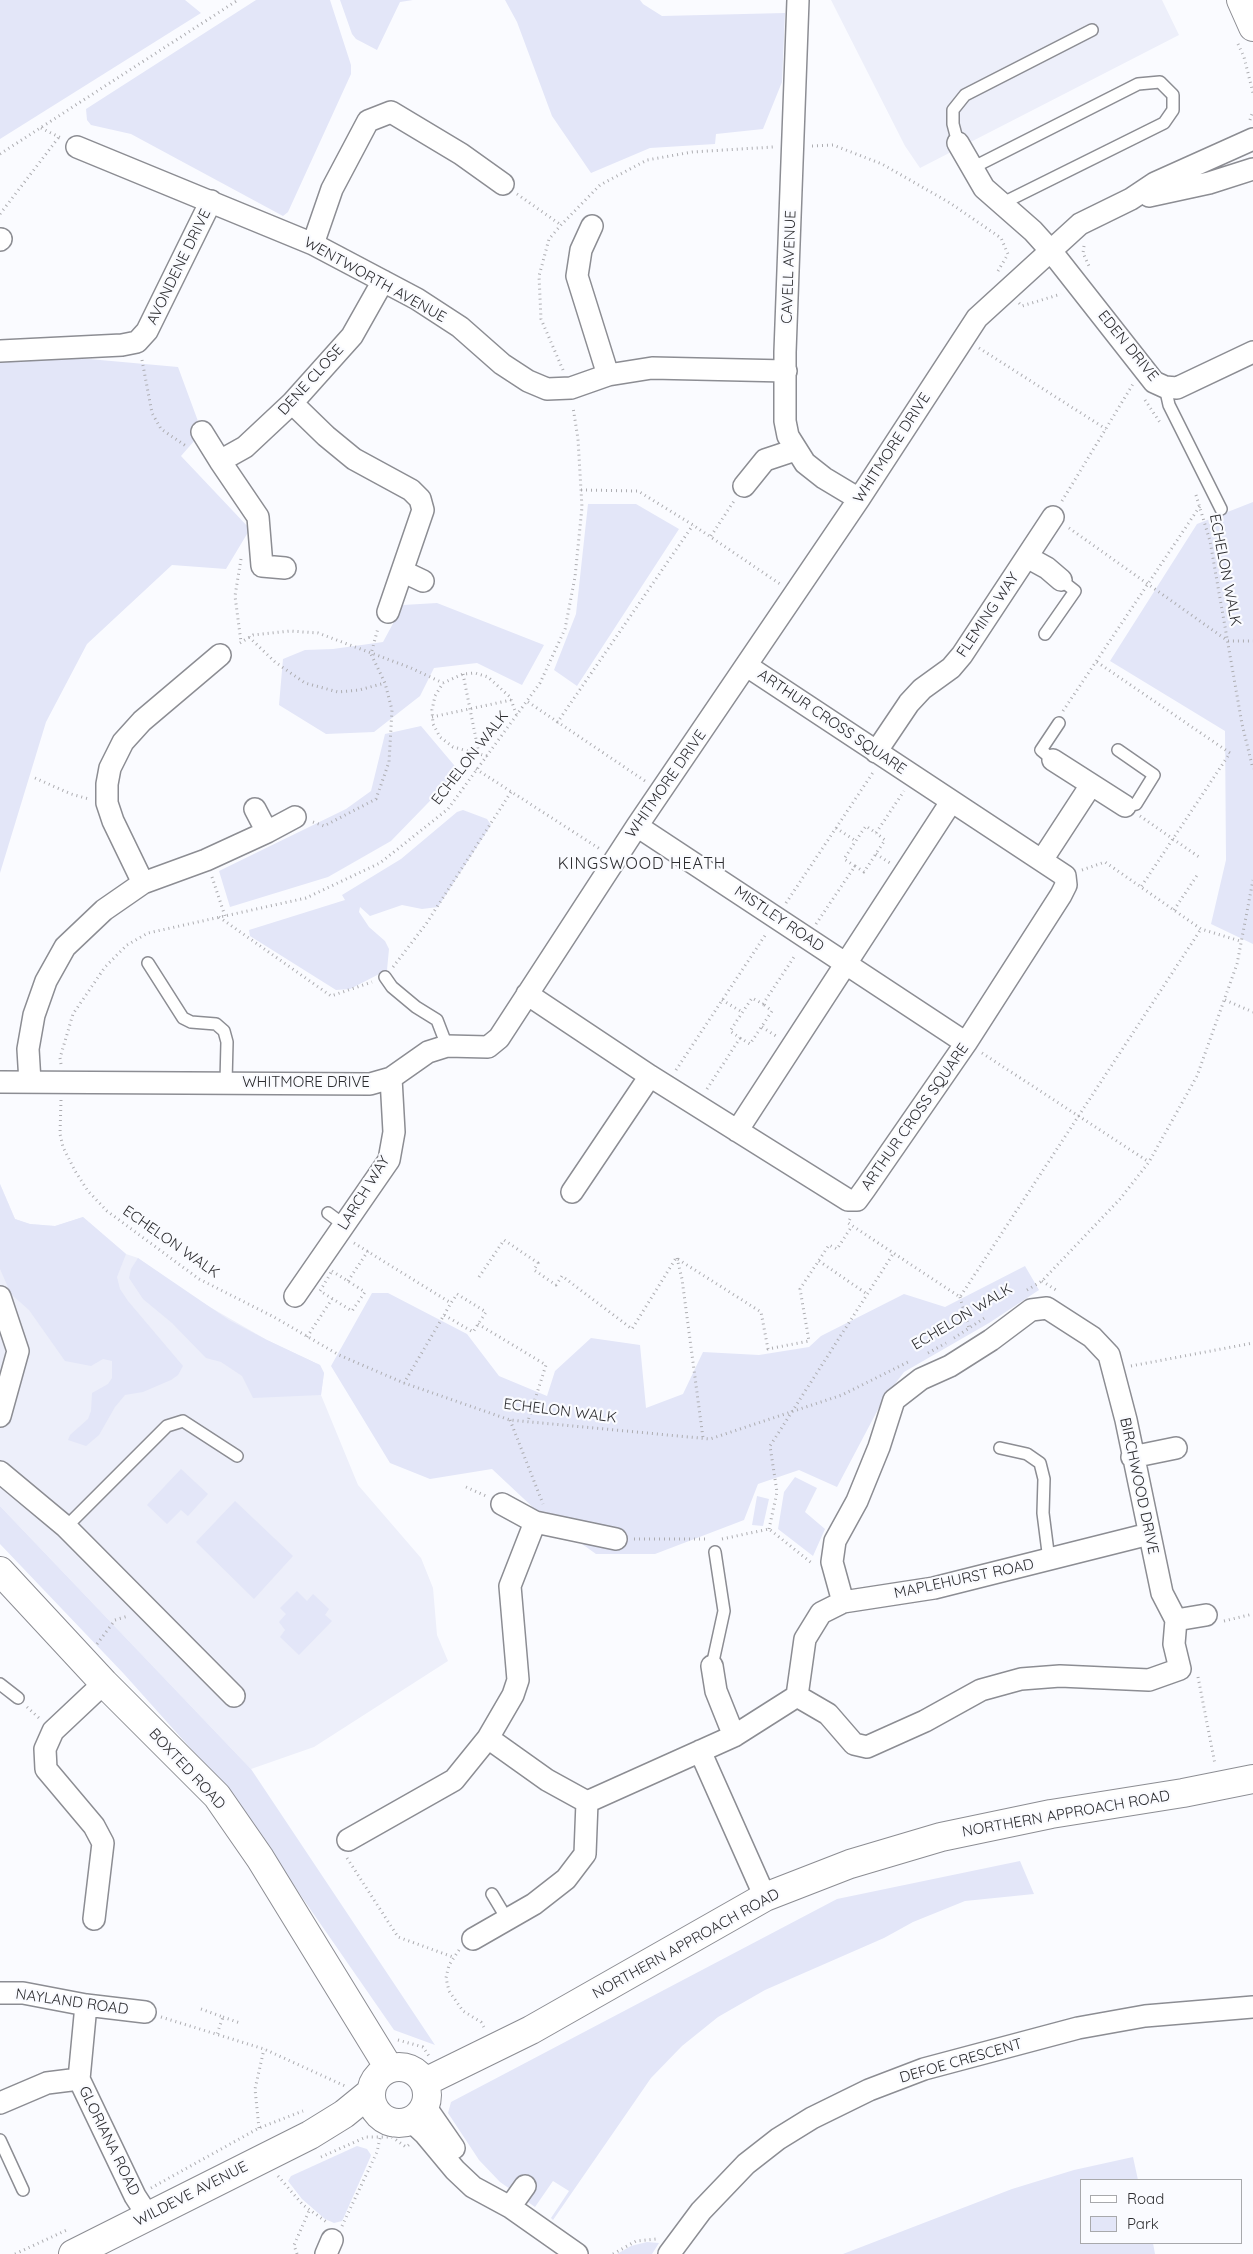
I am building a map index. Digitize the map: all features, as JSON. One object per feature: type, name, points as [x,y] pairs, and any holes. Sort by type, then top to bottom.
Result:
[{"type":"main road","points":[[1241,0],[1245,34]]},
{"type":"main road","name":"BOXTED ROAD","points":[[0,1571],[104,1683],[217,1796],[260,1858],[389,2068]]},
{"type":"main road","name":"NORTHERN APPROACH ROAD","points":[[420,2103],[531,2030],[765,1897],[850,1864],[941,1837],[1051,1814],[1183,1793],[1253,1779]]},
{"type":"main road","points":[[389,2068],[399,2066],[410,2068],[418,2073],[420,2103]]},
{"type":"main road","name":"WILDEVE AVENUE","points":[[73,2254],[141,2206],[309,2122],[344,2114],[355,2087],[376,2078],[389,2068]]},
{"type":"main road","points":[[355,2087],[372,2102],[382,2128]]},
{"type":"main road","name":"WILDEVE AVENUE","points":[[309,2122],[349,2123],[382,2128],[393,2123],[420,2103]]},
{"type":"street","name":"CAVELL AVENUE","points":[[798,0],[785,421],[788,436],[795,450],[805,462],[824,478],[860,499]]},
{"type":"street","points":[[313,244],[332,189],[368,121],[391,112],[461,154],[503,184]]},
{"type":"street","name":"WHITMORE DRIVE","points":[[0,1082],[370,1084],[391,1078],[428,1052],[447,1046],[488,1047],[499,1038],[637,826],[860,499],[977,318],[1080,224],[1131,199],[1155,184],[1253,139]]},
{"type":"street","name":"WENTWORTH AVENUE","points":[[68,142],[313,244],[417,299],[460,328],[502,364],[528,381],[547,389],[571,388],[608,375],[652,368],[786,371]]},
{"type":"street","name":"EDEN DRIVE","points":[[958,143],[984,188],[1051,251],[1068,288],[1154,382],[1165,387],[1177,388],[1253,352]]},
{"type":"street","name":"WHITMORE DRIVE","points":[[1131,199],[1209,184],[1253,169]]},
{"type":"street","name":"AVONDENE DRIVE","points":[[0,351],[122,345],[137,342],[147,331],[211,201]]},
{"type":"street","points":[[592,226],[581,250],[577,276],[608,375]]},
{"type":"street","name":"DENE CLOSE","points":[[220,461],[245,447],[292,403],[352,336],[383,282]]},
{"type":"street","points":[[292,403],[326,436],[354,459],[411,490],[420,499],[423,510],[388,612]]},
{"type":"street","points":[[202,432],[258,517],[262,566],[285,568]]},
{"type":"street","points":[[744,486],[765,460],[795,450]]},
{"type":"street","name":"FLEMING WAY","points":[[876,752],[909,703],[922,688],[951,668],[962,655],[1053,517]]},
{"type":"street","points":[[1027,557],[1047,568],[1061,580]]},
{"type":"street","points":[[402,571],[423,581]]},
{"type":"street","points":[[143,883],[113,821],[107,802],[107,784],[110,768],[123,742],[142,721],[220,655]]},
{"type":"street","name":"ARTHUR CROSS SQUARE","points":[[527,994],[650,1076],[848,1200],[857,1200],[966,1043],[1061,896],[1066,885],[1065,876],[747,666]]},
{"type":"street","points":[[1054,760],[1125,806]]},
{"type":"street","points":[[1042,860],[1091,785]]},
{"type":"street","points":[[737,1131],[951,802]]},
{"type":"street","points":[[255,809],[267,832]]},
{"type":"street","points":[[30,1082],[28,1049],[34,1015],[46,981],[66,947],[85,925],[143,883],[206,860],[295,817]]},
{"type":"street","name":"MISTLEY ROAD","points":[[637,826],[966,1043]]},
{"type":"street","points":[[572,1192],[650,1076]]},
{"type":"street","name":"LARCH WAY","points":[[295,1296],[337,1224],[389,1160],[394,1132],[391,1078]]},
{"type":"street","points":[[0,1297],[18,1351],[0,1416]]},
{"type":"street","name":"BIRCHWOOD DRIVE","points":[[843,1602],[832,1562],[835,1541],[857,1501],[879,1447],[894,1400],[921,1379],[950,1366],[991,1340],[1031,1310],[1048,1308],[1092,1337],[1109,1355],[1126,1420],[1132,1457],[1162,1593],[1176,1620]]},
{"type":"street","points":[[1132,1457],[1176,1448]]},
{"type":"street","points":[[0,1472],[66,1527],[234,1696]]},
{"type":"street","points":[[502,1504],[543,1524],[616,1539]]},
{"type":"street","points":[[348,1840],[387,1809],[454,1780],[488,1738],[513,1695],[518,1680],[510,1586],[543,1524]]},
{"type":"street","name":"MAPLEHURST ROAD","points":[[797,1696],[804,1640],[821,1613],[843,1602],[934,1588],[1150,1534]]},
{"type":"street","points":[[586,1802],[734,1736],[797,1696],[828,1714],[854,1744],[867,1747],[925,1721],[981,1690],[1021,1679],[1060,1676],[1149,1680],[1180,1669],[1174,1644],[1176,1620],[1206,1615]]},
{"type":"street","points":[[712,1666],[716,1691],[734,1736]]},
{"type":"street","points":[[94,1919],[103,1843],[94,1826],[46,1769],[45,1750],[53,1731],[104,1683]]},
{"type":"street","points":[[488,1738],[547,1780],[586,1802]]},
{"type":"street","points":[[700,1751],[765,1897]]},
{"type":"street","points":[[474,1939],[534,1904],[566,1879],[584,1854],[586,1802]]},
{"type":"street","name":"NAYLAND ROAD","points":[[0,1993],[23,1994],[86,2005],[145,2012]]},
{"type":"street","name":"GLORIANA ROAD","points":[[86,2005],[79,2079],[141,2206]]},
{"type":"street","name":"DEFOE CRESCENT","points":[[667,2247],[746,2164],[778,2139],[812,2118],[869,2090],[924,2069],[1078,2028],[1145,2016],[1253,2007]]},
{"type":"street","points":[[0,2103],[47,2083],[79,2079]]},
{"type":"street","points":[[420,2103],[425,2134],[454,2170],[473,2187],[506,2205],[577,2254]]},
{"type":"street","points":[[506,2205],[525,2186]]},
{"type":"lane","points":[[958,143],[953,124],[953,110],[965,95],[1092,30]]},
{"type":"lane","points":[[972,168],[1138,84],[1160,82],[1173,95],[1173,110],[1164,123],[1001,204]]},
{"type":"lane","points":[[1165,387],[1169,405],[1221,509]]},
{"type":"lane","points":[[1045,634],[1075,591],[1061,580]]},
{"type":"lane","points":[[1054,760],[1041,750],[1059,723]]},
{"type":"lane","points":[[1118,750],[1154,775],[1136,804],[1125,806]]},
{"type":"lane","points":[[148,963],[183,1018],[192,1022],[216,1024],[224,1031],[228,1042],[226,1082]]},
{"type":"lane","points":[[385,977],[392,987],[416,1007],[437,1020],[447,1046]]},
{"type":"lane","points":[[66,1527],[167,1426],[183,1421],[237,1456]]},
{"type":"lane","points":[[1000,1448],[1027,1454],[1040,1463],[1044,1480],[1043,1513],[1049,1560]]},
{"type":"lane","points":[[712,1666],[724,1611],[715,1552]]},
{"type":"lane","points":[[0,1684],[18,1698]]},
{"type":"lane","points":[[492,1894],[507,1920]]},
{"type":"lane","points":[[0,2140],[23,2190]]},
{"type":"path","points":[[0,154],[238,0]]},
{"type":"path","points":[[1245,34],[1244,57],[1253,93]]},
{"type":"path","points":[[0,214],[68,142]]},
{"type":"path","name":"ECHELON WALK","points":[[910,1361],[842,1395],[710,1439],[510,1420],[404,1383],[339,1355],[199,1279],[107,1211],[88,1191],[63,1148],[60,1134],[62,1083],[60,1058],[73,1014],[105,967],[127,945],[148,933],[306,898],[380,863],[448,809],[476,769],[528,702],[540,683],[565,629],[575,577],[581,490],[578,439],[571,388],[541,319],[539,276],[549,240],[600,185],[647,160],[692,152],[833,145],[882,164],[950,203],[1001,238],[1008,254],[994,278],[1008,291]]},
{"type":"path","points":[[503,184],[561,225]]},
{"type":"path","points":[[1008,291],[1022,306],[1068,288],[1091,269],[1083,253],[1085,242]]},
{"type":"path","points":[[1067,302],[1068,288]]},
{"type":"path","points":[[964,338],[1106,429]]},
{"type":"path","points":[[137,342],[145,370],[152,413],[161,429],[172,438],[184,444],[189,451]]},
{"type":"path","points":[[1128,375],[1139,390]]},
{"type":"path","points":[[1053,517],[1134,383]]},
{"type":"path","points":[[1144,398],[1164,429]]},
{"type":"path","points":[[711,536],[744,486]]},
{"type":"path","name":"ECHELON WALK","points":[[1193,488],[1210,541],[1242,724],[1253,769]]},
{"type":"path","points":[[581,490],[638,492],[711,536],[795,594]]},
{"type":"path","points":[[1059,723],[1060,715],[1149,585],[1200,506]]},
{"type":"path","name":"ECHELON WALK","points":[[1053,517],[1228,641],[1253,641]]},
{"type":"path","points":[[557,723],[693,525]]},
{"type":"path","points":[[241,557],[235,596],[241,642]]},
{"type":"path","points":[[295,817],[324,826],[376,798],[389,762],[392,710],[385,683],[371,654],[384,610],[388,612]]},
{"type":"path","points":[[220,655],[250,637],[290,631],[318,633],[410,668],[443,683]]},
{"type":"path","points":[[250,637],[275,662],[305,683],[338,692],[359,690],[385,683]]},
{"type":"path","points":[[1097,662],[1230,753],[1141,886]]},
{"type":"path","points":[[487,756],[453,747],[440,737],[432,717],[432,710],[435,696],[443,683],[463,674],[475,672],[488,677],[500,686],[511,700],[517,716]]},
{"type":"path","points":[[463,674],[479,754]]},
{"type":"path","points":[[432,717],[511,700]]},
{"type":"path","points":[[528,702],[661,791]]},
{"type":"path","points":[[476,769],[616,858]]},
{"type":"path","points":[[35,778],[71,794],[107,802]]},
{"type":"path","points":[[219,917],[331,996],[385,977],[426,924],[510,792]]},
{"type":"path","points":[[1125,806],[1199,857]]},
{"type":"path","points":[[836,828],[856,841]]},
{"type":"path","points":[[855,866],[864,872],[885,840],[876,833]]},
{"type":"path","points":[[876,854],[895,866]]},
{"type":"path","points":[[206,860],[225,916]]},
{"type":"path","points":[[1065,876],[1105,862],[1202,929],[1240,941]]},
{"type":"path","points":[[1174,910],[1198,874]]},
{"type":"path","name":"ECHELON WALK","points":[[1026,1292],[1042,1281],[1120,1199],[1149,1162],[1198,1076],[1237,964],[1253,880]]},
{"type":"path","points":[[960,1297],[1202,929]]},
{"type":"path","points":[[722,1000],[742,1012]]},
{"type":"path","points":[[1225,1000],[1253,1012]]},
{"type":"path","points":[[740,1038],[750,1044],[762,1027],[772,1011],[763,1004]]},
{"type":"path","points":[[762,1027],[782,1039]]},
{"type":"path","points":[[966,1043],[1080,1115],[1149,1162]]},
{"type":"path","points":[[857,1200],[848,1223],[960,1297],[969,1328]]},
{"type":"path","points":[[337,1224],[368,1251],[451,1304]]},
{"type":"path","points":[[676,1258],[761,1312],[768,1349],[809,1341],[800,1289],[829,1245],[836,1250],[852,1226]]},
{"type":"path","points":[[479,1277],[504,1240],[538,1263],[534,1270],[556,1285],[562,1276],[632,1329],[676,1258]]},
{"type":"path","points":[[348,1282],[368,1251]]},
{"type":"path","points":[[769,1529],[777,1492],[770,1446],[893,1254]]},
{"type":"path","points":[[676,1258],[682,1279],[703,1438]]},
{"type":"path","points":[[818,1261],[868,1294]]},
{"type":"path","points":[[332,1271],[365,1292],[352,1311],[332,1299],[320,1291],[332,1271]]},
{"type":"path","points":[[1042,1281],[1063,1294]]},
{"type":"path","points":[[404,1383],[444,1315],[457,1294],[486,1312],[473,1332],[444,1315]]},
{"type":"path","points":[[307,1337],[332,1299]]},
{"type":"path","name":"ECHELON WALK","points":[[919,1357],[945,1344],[993,1313]]},
{"type":"path","points":[[478,1324],[546,1365],[528,1421]]},
{"type":"path","points":[[1127,1358],[1129,1366],[1253,1343]]},
{"type":"path","points":[[510,1420],[543,1524]]},
{"type":"path","points":[[721,1539],[769,1529]]},
{"type":"path","points":[[769,1529],[824,1573],[834,1571]]},
{"type":"path","points":[[616,1539],[711,1539]]},
{"type":"path","points":[[92,1650],[115,1620],[148,1609]]},
{"type":"path","points":[[1192,1676],[1198,1676],[1216,1769]]},
{"type":"path","points":[[18,1698],[53,1731]]},
{"type":"path","points":[[348,1840],[338,1846],[398,1937],[453,1957]]},
{"type":"path","points":[[474,1939],[453,1957],[448,1965],[446,1978],[449,1991],[463,2011],[481,2022],[489,2036]]},
{"type":"path","points":[[201,2009],[240,2023]]},
{"type":"path","points":[[145,2012],[264,2050],[355,2087]]},
{"type":"path","points":[[217,2034],[223,2017]]},
{"type":"path","points":[[259,2128],[255,2089],[264,2050]]},
{"type":"path","points":[[340,2092],[355,2087]]},
{"type":"path","points":[[141,2206],[259,2128],[309,2122]]},
{"type":"path","points":[[354,2142],[382,2128]]},
{"type":"path","points":[[278,2175],[310,2211],[332,2241],[345,2224],[377,2152],[382,2128]]},
{"type":"path","points":[[298,2254],[294,2245],[310,2211]]},
{"type":"path","points":[[15,2254],[73,2226]]},
{"type":"path","points":[[613,2254],[636,2241],[651,2239],[667,2247]]},
{"type":"shaded area","points":[[831,0],[1162,0],[1179,35],[920,168],[905,146]]},
{"type":"shaded area","points":[[0,1184],[15,1219],[30,1224],[55,1226],[83,1217],[126,1254],[138,1258],[196,1299],[267,1340],[320,1365],[324,1373],[321,1395],[358,1485],[421,1558],[433,1588],[437,1635],[448,1661],[314,1747],[251,1769],[0,1506]]},
{"type":"green space","points":[[0,0],[185,0],[201,13],[0,139]]},
{"type":"green space","points":[[256,0],[330,0],[351,65],[351,74],[288,212],[283,216],[131,134],[91,125],[87,120],[86,109]]},
{"type":"green space","points":[[340,0],[413,0],[400,2],[377,50],[356,39],[352,34]]},
{"type":"green space","points":[[505,0],[640,0],[662,16],[785,13],[782,82],[763,129],[716,134],[715,144],[650,148],[591,173],[552,116],[517,22]]},
{"type":"green space","points":[[0,351],[178,367],[202,432],[181,456],[250,529],[226,569],[172,565],[87,644],[46,722],[0,873]]},
{"type":"green space","points":[[1253,502],[1253,944],[1211,924],[1226,860],[1225,731],[1110,661],[1197,524]]},
{"type":"green space","points":[[588,504],[636,504],[679,529],[577,686],[554,670],[576,614]]},
{"type":"green space","points":[[437,603],[544,645],[522,685],[477,663],[434,668],[420,696],[374,732],[326,734],[279,705],[283,659],[305,650],[333,649],[383,642],[403,605]]},
{"type":"green space","points":[[421,726],[459,771],[391,841],[328,877],[230,907],[219,871],[346,809],[371,791],[385,734]]},
{"type":"green space","points":[[463,810],[487,819],[491,825],[438,907],[422,909],[402,905],[370,916],[360,907],[359,912],[369,927],[385,941],[389,949],[387,970],[350,989],[336,990],[250,936],[249,930],[345,900],[342,895],[401,859],[457,812]]},
{"type":"green space","points":[[0,1184],[15,1219],[30,1224],[55,1226],[83,1217],[126,1254],[117,1277],[120,1289],[183,1366],[178,1375],[171,1380],[143,1392],[125,1395],[115,1407],[99,1435],[86,1446],[68,1440],[70,1435],[88,1419],[91,1411],[92,1393],[108,1384],[112,1378],[112,1361],[103,1359],[91,1366],[65,1361],[29,1310],[11,1294],[0,1269]]},
{"type":"green space","points":[[138,1258],[229,1320],[320,1365],[324,1373],[321,1395],[253,1398],[242,1376],[221,1362],[206,1358],[172,1323],[143,1299],[129,1278],[131,1269]]},
{"type":"green space","points":[[1025,1266],[1039,1290],[989,1323],[904,1372],[883,1400],[837,1487],[799,1470],[758,1484],[744,1520],[655,1554],[596,1554],[539,1513],[492,1469],[430,1479],[390,1463],[331,1366],[372,1293],[388,1293],[467,1334],[499,1376],[547,1396],[555,1371],[591,1338],[640,1345],[646,1408],[683,1394],[703,1352],[759,1355],[809,1347],[821,1336],[904,1294],[945,1307]]},
{"type":"green space","points":[[181,1469],[208,1494],[188,1516],[181,1510],[167,1524],[147,1505]]},
{"type":"green space","points":[[795,1477],[817,1488],[805,1512],[825,1529],[813,1556],[778,1529],[784,1492]]},
{"type":"green space","points":[[757,1496],[769,1499],[763,1526],[752,1525]]},
{"type":"green space","points":[[235,1501],[293,1556],[254,1599],[196,1542]]},
{"type":"green space","points":[[0,1506],[251,1769],[435,2045],[394,2030],[227,1789],[124,1674],[0,1544]]},
{"type":"green space","points":[[297,1591],[307,1601],[313,1594],[329,1609],[325,1615],[332,1621],[299,1655],[280,1637],[285,1630],[279,1622],[286,1614],[280,1608]]},
{"type":"green space","points":[[1020,1861],[1034,1894],[965,1901],[913,1922],[884,1938],[765,1990],[718,2017],[682,2046],[651,2078],[553,2220],[551,2218],[569,2191],[553,2181],[535,2207],[528,2202],[528,2195],[535,2182],[527,2176],[510,2189],[500,2182],[479,2160],[448,2113],[451,2102],[837,1899]]},
{"type":"green space","points":[[357,2146],[367,2149],[371,2155],[342,2221],[334,2223],[325,2219],[302,2199],[288,2181],[291,2176]]},
{"type":"green space","points":[[1133,2157],[1138,2179],[1080,2179],[1080,2244],[1153,2244],[1155,2254],[843,2254],[1012,2189],[1074,2170]]},
{"type":"green space","points":[[647,2242],[659,2243],[652,2254],[617,2254],[631,2246]]},
{"type":"district","name":"KINGSWOOD HEATH","points":[[642,864]]}]
